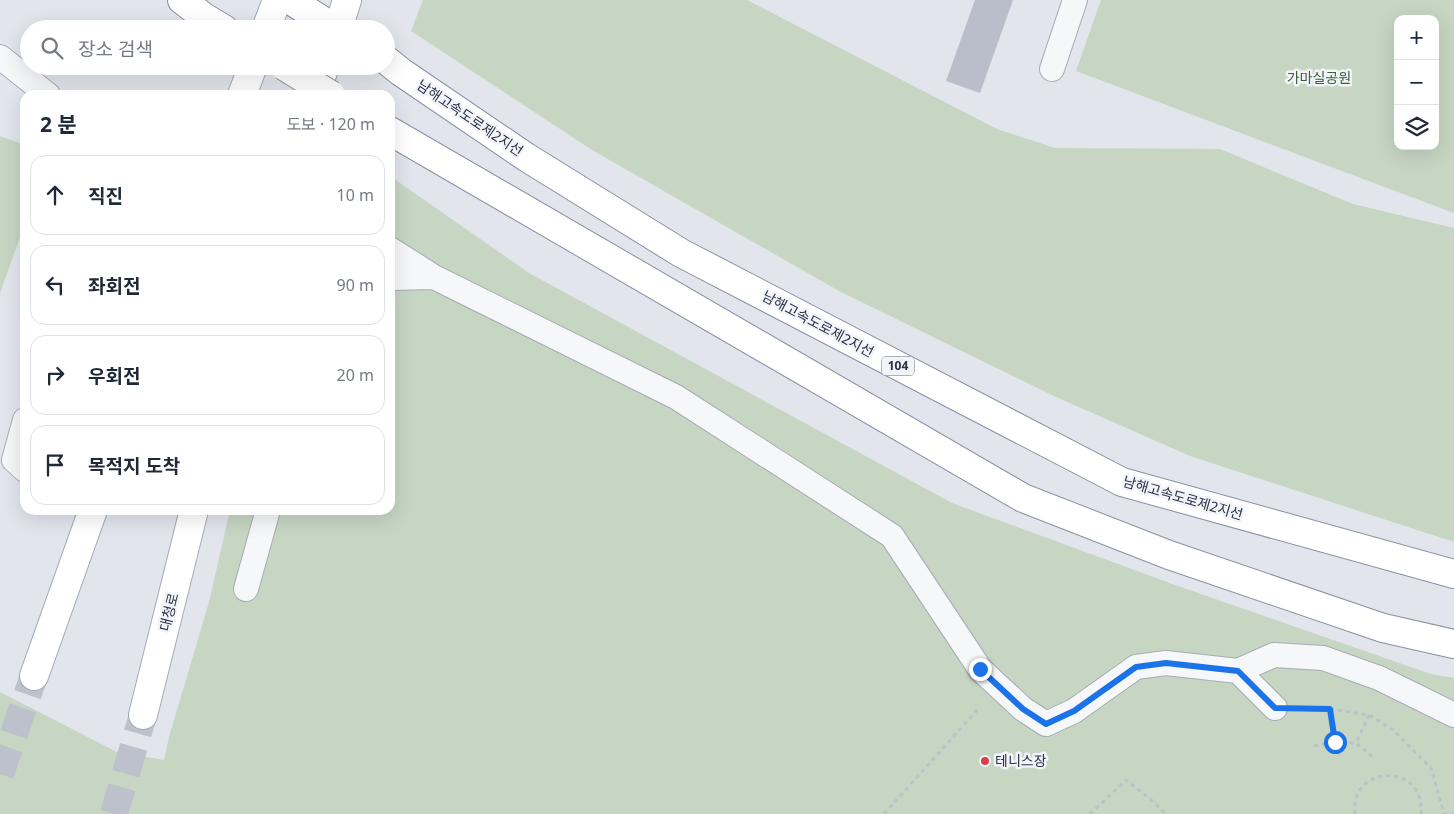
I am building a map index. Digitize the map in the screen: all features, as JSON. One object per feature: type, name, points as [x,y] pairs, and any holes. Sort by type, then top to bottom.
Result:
[{"type":"main road","points":[[182,0],[210,20]]},
{"type":"main road","points":[[269,20],[277,0]]},
{"type":"main road","points":[[290,0],[322,20]]},
{"type":"main road","points":[[340,20],[347,0]]},
{"type":"main road","name":"남해고속도로제2지선","points":[[395,66],[526,156],[681,253],[1122,482],[1454,574]]},
{"type":"main road","points":[[244,90],[249,75]]},
{"type":"main road","points":[[299,75],[323,90]]},
{"type":"main road","points":[[317,90],[322,75]]},
{"type":"main road","points":[[395,134],[1023,498],[1169,555],[1374,625],[1454,644]]},
{"type":"main road","points":[[34,676],[91,515]]},
{"type":"main road","name":"대청로","points":[[143,715],[193,515]]},
{"type":"lane","points":[[1052,69],[1075,0]]},
{"type":"lane","points":[[0,57],[20,73]]},
{"type":"lane","points":[[23,75],[42,90]]},
{"type":"lane","points":[[395,252],[434,277],[676,397],[892,536],[980,669],[1023,709],[1046,724],[1074,711],[1136,667],[1166,663],[1238,671],[1274,655],[1323,658],[1380,678],[1454,715]]},
{"type":"lane","points":[[395,278],[434,277]]},
{"type":"lane","points":[[20,438],[14,460],[20,465]]},
{"type":"lane","points":[[246,589],[267,515]]},
{"type":"lane","points":[[1238,671],[1275,708]]},
{"type":"path","points":[[884,814],[979,708]]},
{"type":"path","points":[[1275,708],[1330,709],[1369,715],[1393,730],[1431,768],[1444,814],[1454,814]]},
{"type":"path","points":[[1330,709],[1335,742]]},
{"type":"path","points":[[1356,743],[1369,715]]},
{"type":"path","points":[[1314,746],[1335,742],[1356,743],[1374,758]]},
{"type":"path","points":[[1355,814],[1354,807],[1362,787],[1371,779],[1382,775],[1393,775],[1404,778],[1413,785],[1419,794],[1422,805],[1421,814]]},
{"type":"path","points":[[1090,814],[1126,780],[1166,814]]},
{"type":"green space","points":[[423,0],[747,0],[997,129],[1055,148],[1220,149],[1353,204],[1454,228],[1454,542],[1190,456],[1056,397],[839,291],[592,150],[411,31]]},
{"type":"green space","name":"가마실공원","points":[[1101,0],[1454,0],[1454,213],[1076,71]]},
{"type":"green space","points":[[0,136],[20,143],[20,237],[0,293]]},
{"type":"green space","points":[[395,179],[529,273],[952,503],[1178,586],[1431,674],[1454,678],[1454,814],[0,814],[0,692],[117,752],[164,760],[209,602],[229,515],[395,515]]},
{"type":"building","points":[[975,0],[1013,0],[980,93],[946,81]]},
{"type":"tunnel","points":[[0,774],[34,676]]},
{"type":"tunnel","points":[[114,814],[143,715]]},
{"type":"place","name":"테니스장","points":[[985,761]]},
{"type":"route","points":[[980,669],[1023,709],[1046,724],[1074,711],[1136,667],[1166,663],[1238,671],[1275,708],[1330,709],[1335,742]]}]
